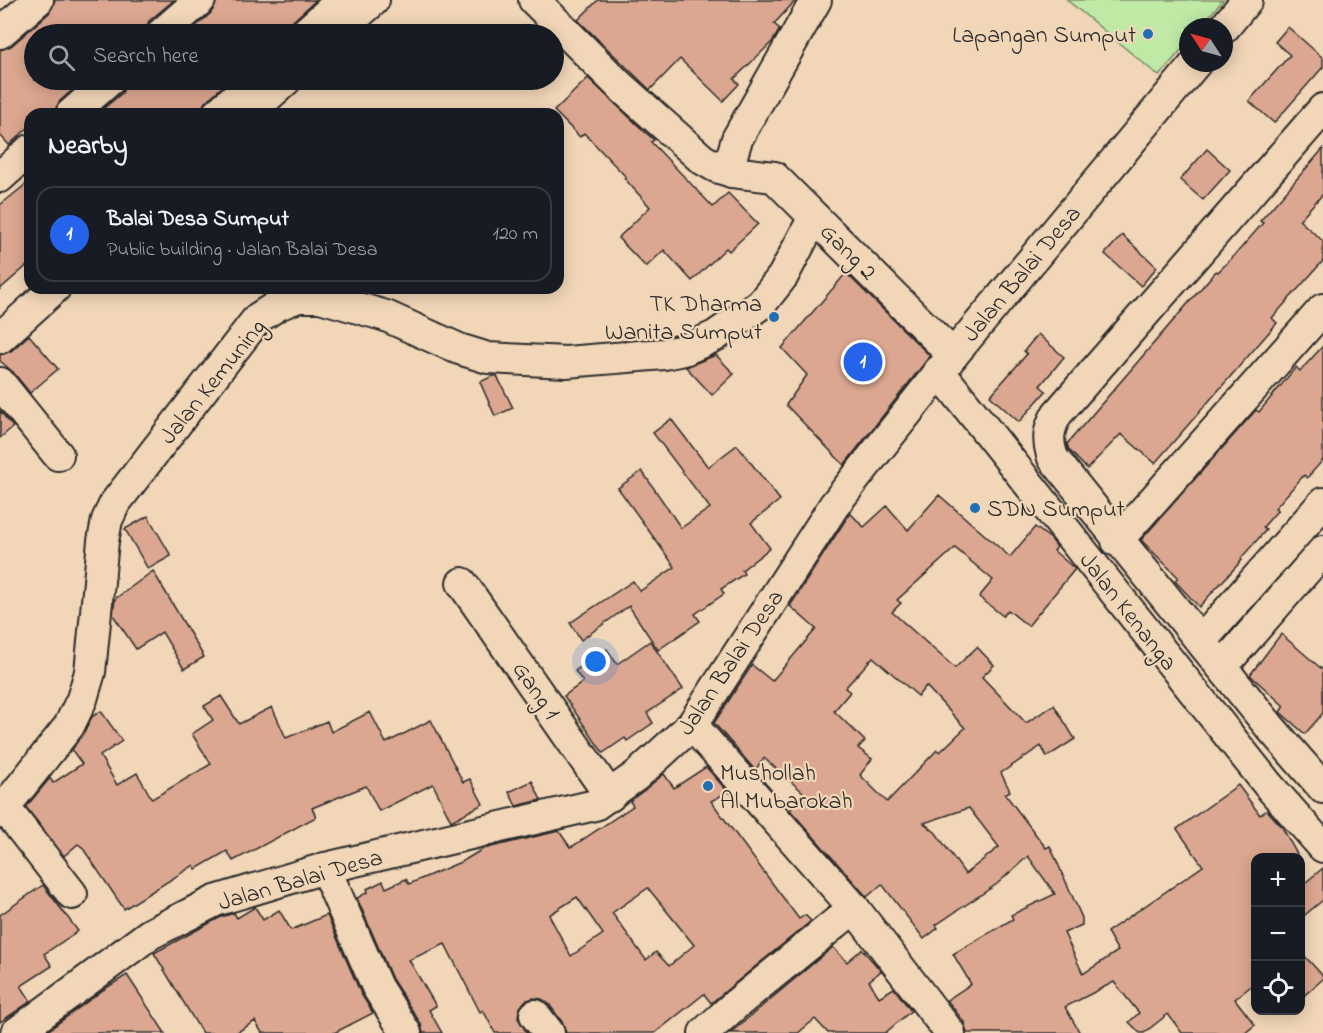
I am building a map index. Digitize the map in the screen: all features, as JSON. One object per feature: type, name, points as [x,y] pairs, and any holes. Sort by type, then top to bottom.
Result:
[{"type":"street","points":[[0,33],[38,0]]},
{"type":"street","points":[[172,24],[200,0]]},
{"type":"street","points":[[315,24],[342,0]]},
{"type":"street","points":[[347,24],[374,0]]},
{"type":"street","name":"Gang 2","points":[[534,0],[559,24]]},
{"type":"street","points":[[732,172],[731,159],[738,139],[816,0]]},
{"type":"street","points":[[1232,18],[1247,0]]},
{"type":"street","name":"Gang 2","points":[[564,29],[677,139],[716,167],[732,172],[774,177],[814,217],[946,363]]},
{"type":"street","name":"Jalan Balai Desa","points":[[16,1033],[158,930],[215,901],[325,868],[556,816],[595,805],[610,796],[674,744],[692,725],[835,504],[946,363],[1188,72]]},
{"type":"street","points":[[78,108],[99,90]]},
{"type":"street","points":[[224,108],[244,90]]},
{"type":"street","points":[[255,108],[275,90]]},
{"type":"street","points":[[1317,767],[1222,667],[1202,640],[1117,541],[1053,458],[1048,442],[1049,428],[1057,414],[1323,109]]},
{"type":"street","points":[[0,177],[24,155]]},
{"type":"street","name":"Jalan Kemuning","points":[[3,810],[69,726],[82,699],[90,672],[103,541],[107,520],[116,502],[258,318],[278,305],[298,297],[320,297],[386,316],[459,350],[488,358],[566,362],[664,354],[684,350],[714,336],[761,304],[783,276],[814,217]]},
{"type":"street","points":[[0,317],[24,291]]},
{"type":"street","points":[[0,317],[44,294]]},
{"type":"street","points":[[1117,541],[1323,309]]},
{"type":"street","name":"Jalan Kenanga","points":[[946,363],[1269,786],[1323,847]]},
{"type":"street","points":[[0,383],[58,455]]},
{"type":"street","points":[[1202,640],[1323,503]]},
{"type":"street","points":[[1222,667],[1323,552]]},
{"type":"street","name":"Gang 1","points":[[462,583],[610,796]]},
{"type":"street","points":[[692,725],[854,908],[935,1027]]},
{"type":"street","points":[[3,810],[72,894]]},
{"type":"street","points":[[325,868],[377,987],[406,1033]]},
{"type":"street","points":[[704,1033],[854,908]]},
{"type":"green space","name":"Lapangan Sumput","points":[[1067,0],[1223,0],[1208,18],[1179,18],[1179,53],[1159,76]]},
{"type":"building","points":[[55,0],[174,0],[148,24],[36,24],[49,13]]},
{"type":"building","points":[[217,0],[316,0],[291,24],[198,24],[211,13]]},
{"type":"building","points":[[598,0],[796,0],[774,24],[780,29],[773,41],[734,79],[739,84],[723,101],[680,59],[650,90],[578,20]]},
{"type":"building","points":[[1288,27],[1323,58],[1323,67],[1274,123],[1249,101],[1290,55],[1275,42]]},
{"type":"building","points":[[24,35],[24,90],[73,90],[60,101],[57,108],[24,108],[24,131],[9,145],[0,135],[0,50],[11,46]]},
{"type":"building","points":[[588,78],[654,140],[651,142],[713,207],[728,193],[758,224],[729,251],[726,248],[692,281],[664,250],[646,267],[618,238],[650,207],[624,178],[626,177],[584,133],[580,137],[564,121],[564,108],[557,108]]},
{"type":"building","points":[[123,90],[219,90],[205,102],[202,108],[104,108]]},
{"type":"building","points":[[1207,149],[1230,170],[1203,200],[1180,180]]},
{"type":"building","points":[[1323,149],[1323,194],[1299,220],[1323,241],[1323,261],[1272,318],[1277,323],[1155,463],[1121,434],[1087,469],[1069,450],[1067,444],[1216,271],[1218,272],[1234,256],[1263,223],[1260,221]]},
{"type":"building","points":[[24,186],[24,268],[0,289],[0,205]]},
{"type":"building","points":[[1122,235],[1157,267],[1141,286],[1105,254]]},
{"type":"building","points":[[846,273],[930,356],[844,465],[786,405],[807,375],[782,348]]},
{"type":"building","points":[[1038,334],[1064,357],[1040,386],[1046,391],[1019,422],[990,396],[1027,354],[1024,351]]},
{"type":"building","points":[[29,335],[58,369],[30,393],[13,372],[0,361],[0,355],[11,351]]},
{"type":"building","points":[[1323,346],[1323,460],[1307,478],[1304,475],[1275,508],[1278,510],[1263,527],[1266,530],[1199,607],[1175,581],[1178,577],[1141,540],[1256,410],[1259,412],[1296,367],[1300,371]]},
{"type":"building","points":[[716,355],[734,374],[712,395],[686,367]]},
{"type":"building","points":[[497,376],[513,408],[495,416],[480,382]]},
{"type":"building","points":[[0,411],[13,427],[0,438]]},
{"type":"building","points":[[671,419],[708,467],[737,445],[780,500],[751,523],[770,548],[742,570],[744,574],[721,589],[724,594],[695,614],[700,621],[658,650],[629,606],[581,640],[570,623],[633,581],[640,591],[675,567],[618,488],[642,471],[681,528],[710,508],[653,433]]},
{"type":"building","points":[[939,495],[1010,557],[1035,527],[1051,539],[1057,547],[1054,551],[1075,569],[1028,626],[1008,610],[1003,616],[979,597],[993,580],[955,548],[897,600],[901,603],[892,612],[955,668],[977,647],[994,665],[982,677],[1026,723],[1054,705],[1075,739],[1047,757],[1041,746],[1001,773],[1010,791],[1005,794],[1046,848],[1050,846],[1082,918],[1082,925],[1064,933],[1083,974],[1118,951],[1107,932],[1203,866],[1177,829],[1238,785],[1260,815],[1267,810],[1282,827],[1296,853],[1251,853],[1251,986],[1235,999],[1255,1025],[1245,1033],[1182,1033],[1168,1014],[1144,1033],[1140,1033],[1129,1022],[1139,1013],[1114,982],[1065,1007],[1080,1033],[967,1033],[964,1022],[947,1000],[971,984],[953,954],[1013,919],[1011,915],[1055,894],[1028,856],[997,884],[936,925],[938,928],[924,939],[882,884],[867,897],[790,810],[804,793],[764,758],[755,770],[714,723],[752,665],[772,681],[816,629],[790,606],[850,513],[864,527],[887,506],[908,530]],"holes":[[[873,657],[918,696],[926,686],[965,728],[940,752],[937,750],[887,802],[860,775],[872,759],[858,748],[865,741],[834,711],[850,692],[845,688]],[[969,808],[999,847],[965,874],[936,833],[924,823]]]},
{"type":"building","points":[[148,516],[171,556],[148,569],[125,529]]},
{"type":"building","points":[[153,571],[204,657],[184,669],[162,632],[136,649],[113,615],[115,599]]},
{"type":"building","points":[[1281,634],[1323,670],[1323,713],[1305,734],[1280,712],[1284,706],[1250,675]]},
{"type":"building","points":[[650,641],[683,689],[647,713],[653,723],[627,741],[625,738],[603,753],[564,696],[583,682],[575,671],[607,649],[617,664]]},
{"type":"building","points":[[221,696],[239,724],[272,707],[286,738],[327,721],[331,732],[370,712],[386,743],[431,720],[463,782],[470,779],[483,804],[451,821],[433,784],[379,811],[366,786],[312,808],[316,817],[233,861],[227,851],[196,869],[194,865],[124,909],[82,847],[78,844],[64,856],[26,807],[50,778],[53,783],[82,764],[72,750],[92,717],[101,711],[122,741],[100,756],[117,785],[137,773],[152,799],[211,764],[192,734],[213,720],[204,706]]},
{"type":"building","points":[[706,767],[728,792],[711,801],[799,919],[805,915],[811,921],[711,1003],[704,994],[655,1033],[566,1033],[563,1023],[549,1004],[542,999],[533,998],[525,1001],[519,1009],[518,1018],[527,1033],[495,1033],[483,1010],[480,1012],[445,944],[409,960],[436,1006],[429,1010],[442,1033],[423,1033],[421,1024],[392,979],[357,898],[368,892],[367,889],[383,881],[386,888],[406,879],[409,884],[463,861],[483,849],[559,831],[570,847],[573,846],[633,806],[630,801],[664,774],[674,788]],"holes":[[[648,888],[694,945],[669,966],[656,952],[646,960],[612,913]],[[577,897],[603,934],[571,956],[549,915]]]},
{"type":"building","points":[[532,781],[541,800],[516,806],[509,792]]},
{"type":"building","points":[[1323,868],[1323,900],[1305,915],[1305,907],[1305,883]]},
{"type":"building","points":[[43,885],[78,931],[44,954],[52,966],[21,986],[31,1001],[0,1022],[0,915]]},
{"type":"building","points":[[255,907],[263,920],[279,910],[291,930],[327,915],[361,994],[373,1013],[334,1033],[262,1033],[255,1021],[236,1033],[202,1033],[154,953],[221,917],[234,913],[237,918]]},
{"type":"building","points":[[833,947],[847,962],[862,949],[881,971],[869,981],[879,997],[894,988],[911,1011],[885,1033],[828,1033],[815,1019],[798,1033],[730,1033]]},
{"type":"building","points":[[1305,956],[1323,976],[1323,979],[1305,995]]},
{"type":"building","points":[[127,975],[165,1033],[45,1033],[103,990]]},
{"type":"place","name":"Lapangan Sumput","points":[[1148,34]]},
{"type":"place","name":"TK Dharma Wanita Sumput","points":[[774,317]]},
{"type":"place","name":"Balai Desa Sumput","points":[[863,362]]},
{"type":"place","name":"SDN Sumput","points":[[975,508]]},
{"type":"place","name":"Mushollah Al Mubarokah","points":[[708,786]]}]
